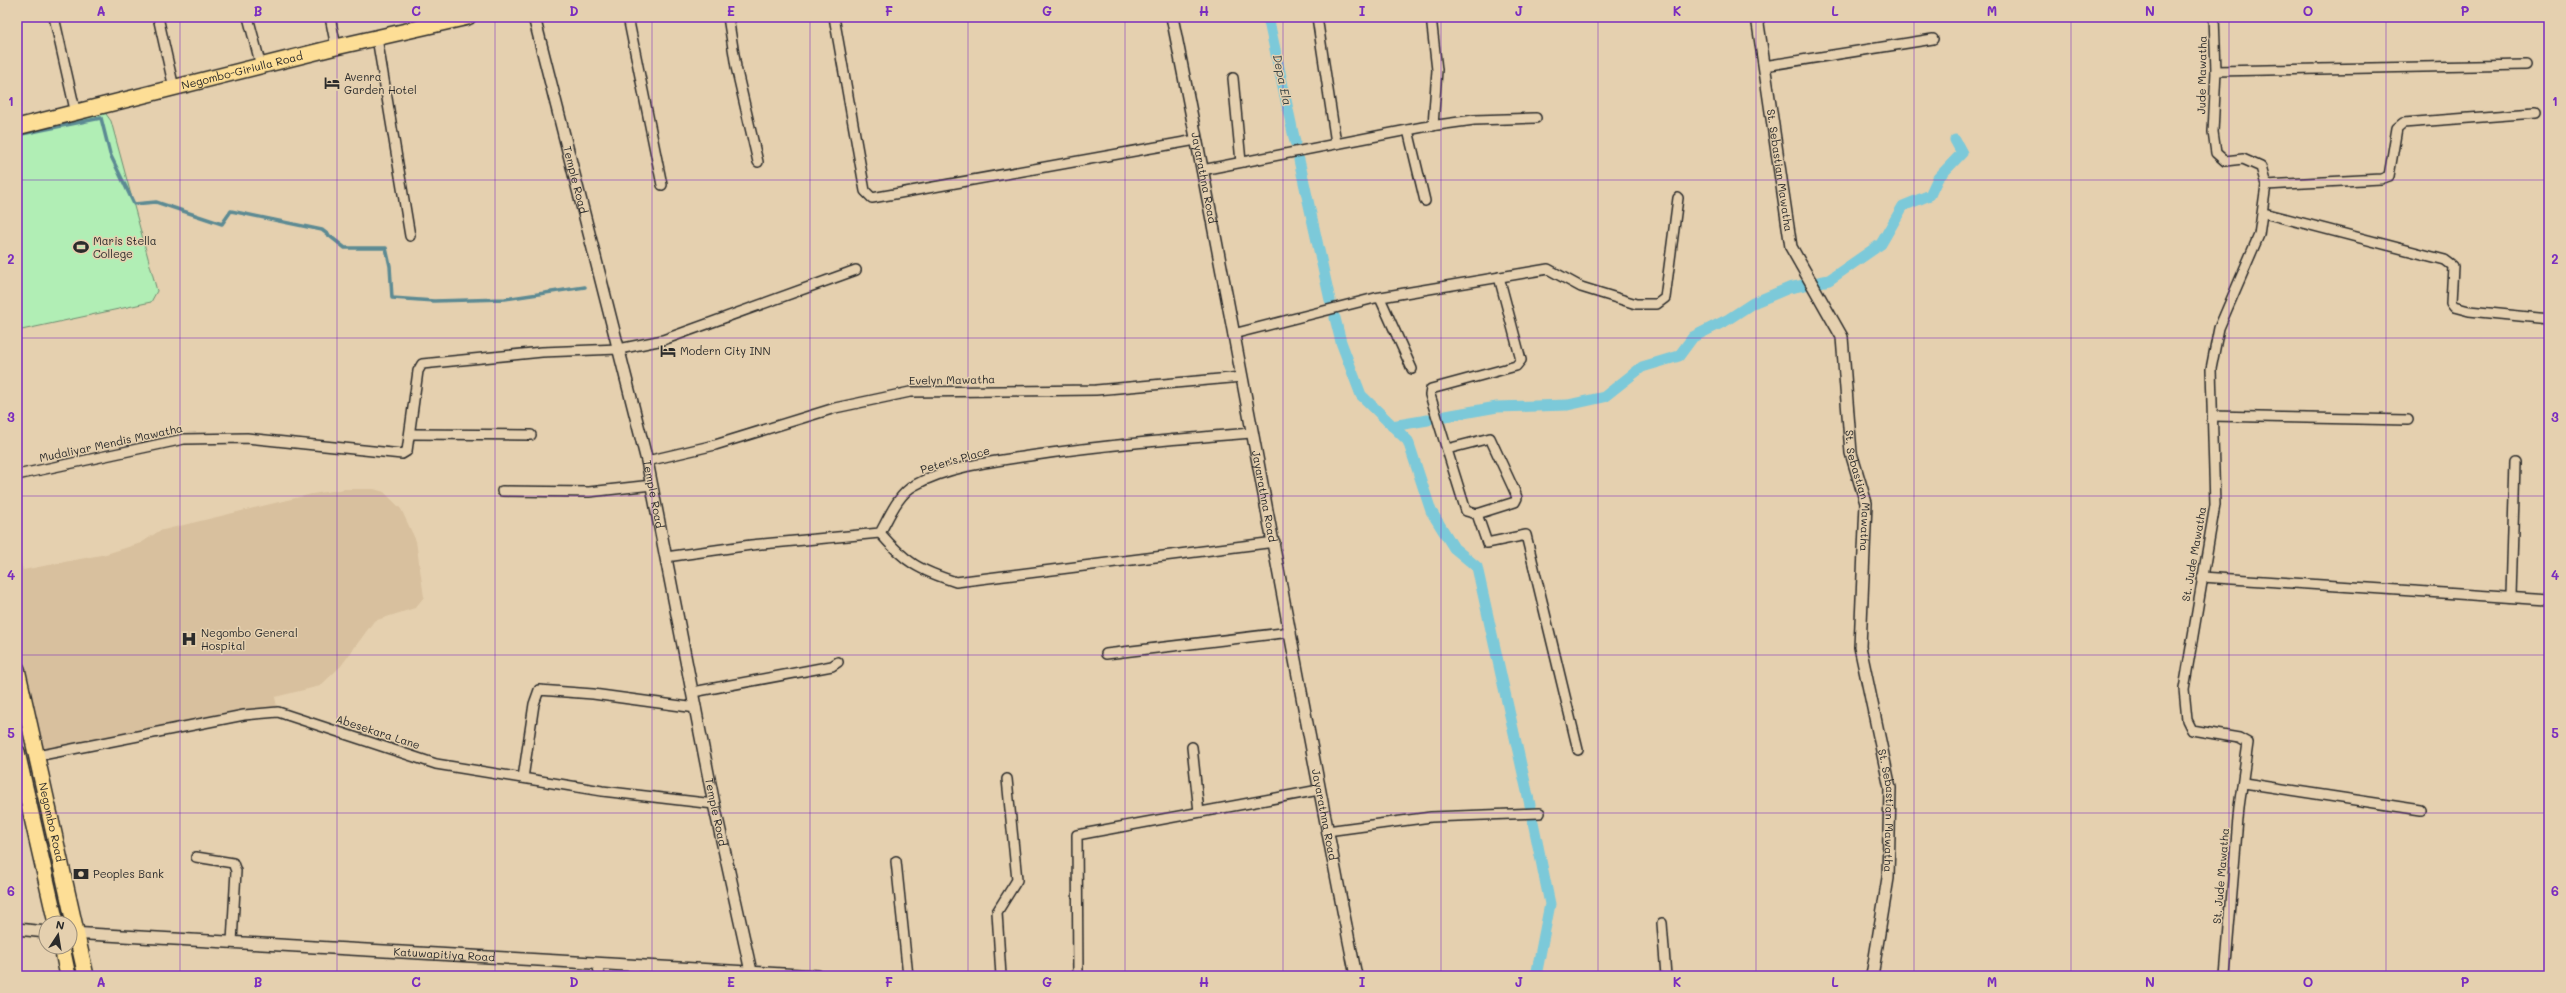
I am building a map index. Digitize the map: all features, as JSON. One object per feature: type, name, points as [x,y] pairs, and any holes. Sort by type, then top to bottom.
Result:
[{"type":"main road","name":"Negombo-Giriulla Road","points":[[17,127],[76,114],[336,47],[468,17]]},
{"type":"main road","name":"Negombo Road","points":[[17,669],[37,756],[70,915]]},
{"type":"main road","name":"Negombo Road","points":[[17,752],[54,915]]},
{"type":"main road","name":"Negombo Road","points":[[78,948],[86,976]]},
{"type":"main road","points":[[64,955],[68,976]]},
{"type":"street","points":[[54,17],[76,114]]},
{"type":"street","points":[[158,17],[174,88]]},
{"type":"street","points":[[248,17],[261,66]]},
{"type":"street","points":[[330,17],[336,47]]},
{"type":"street","name":"Temple Road","points":[[534,17],[619,349],[652,485],[714,804],[752,974]]},
{"type":"street","points":[[628,17],[662,185]]},
{"type":"street","points":[[728,17],[736,67],[758,162]]},
{"type":"street","points":[[834,17],[865,191],[872,198],[1196,140]]},
{"type":"street","name":"Jayarathna Road","points":[[1172,17],[1242,377],[1251,433],[1274,542],[1327,831],[1356,976]]},
{"type":"street","points":[[1317,17],[1336,143]]},
{"type":"street","points":[[1431,17],[1437,70],[1433,126]]},
{"type":"street","name":"St. Sebastian Mawatha","points":[[1757,17],[1791,247],[1842,337],[1851,453],[1866,502],[1860,647],[1890,788],[1888,878],[1872,976]]},
{"type":"street","name":"Jude Mawatha","points":[[2213,132],[2216,71],[2214,17]]},
{"type":"street","points":[[377,38],[410,236]]},
{"type":"street","points":[[1764,66],[1933,39]]},
{"type":"street","points":[[2216,71],[2526,65]]},
{"type":"street","points":[[1234,78],[1241,162]]},
{"type":"street","points":[[2266,185],[2381,179],[2389,176],[2396,128],[2403,123],[2535,113]]},
{"type":"street","points":[[1202,170],[1336,143],[1433,126],[1474,120],[1536,118]]},
{"type":"street","points":[[1408,130],[1425,201]]},
{"type":"street","name":"St. Jude Mawatha","points":[[2213,132],[2216,153],[2225,161],[2243,159],[2261,167],[2266,185],[2264,213],[2259,235],[2219,328],[2210,369],[2215,505],[2184,690],[2187,720],[2192,730],[2239,738],[2248,743],[2244,783],[2239,807],[2225,976]]},
{"type":"street","points":[[1233,334],[1380,298],[1548,269],[1581,287],[1636,304],[1658,304],[1665,298],[1678,198]]},
{"type":"street","points":[[2264,213],[2445,260],[2453,266],[2451,303],[2454,307],[2469,311],[2549,319]]},
{"type":"street","points":[[531,435],[410,434],[418,371],[422,364],[542,352],[619,349],[663,340],[856,270]]},
{"type":"street","points":[[1447,449],[1490,438],[1515,492],[1517,498],[1515,502],[1477,514],[1466,511],[1430,395],[1431,389],[1516,366],[1521,360],[1499,278]]},
{"type":"street","points":[[1380,298],[1412,369]]},
{"type":"street","name":"Evelyn Mawatha","points":[[646,461],[715,446],[835,408],[910,392],[1096,390],[1242,377]]},
{"type":"street","points":[[2212,416],[2408,420]]},
{"type":"street","name":"Peter's Place","points":[[880,533],[895,506],[914,486],[932,477],[996,461],[1117,443],[1251,433]]},
{"type":"street","name":"Mudaliyar Mendis Mawatha","points":[[17,476],[184,439],[247,438],[402,454],[407,451],[410,434]]},
{"type":"street","points":[[2511,596],[2515,463]]},
{"type":"street","points":[[502,491],[589,492],[652,485]]},
{"type":"street","points":[[1477,514],[1487,543],[1526,535],[1578,750]]},
{"type":"street","points":[[666,557],[751,545],[880,533],[902,558],[926,572],[956,582],[1274,542]]},
{"type":"street","points":[[2202,577],[2511,596],[2549,600]]},
{"type":"street","points":[[1106,654],[1291,632]]},
{"type":"street","points":[[693,692],[832,666],[838,662]]},
{"type":"street","points":[[523,778],[534,704],[539,690],[593,694],[696,708]]},
{"type":"street","name":"Abesekara Lane","points":[[37,756],[244,715],[278,712],[436,764],[602,791],[714,804]]},
{"type":"street","points":[[1192,747],[1199,812]]},
{"type":"street","points":[[1001,976],[997,912],[1017,880],[1007,779]]},
{"type":"street","points":[[2244,783],[2421,810]]},
{"type":"street","points":[[1078,976],[1077,835],[1320,790]]},
{"type":"street","points":[[1327,831],[1432,817],[1540,813]]},
{"type":"street","points":[[196,857],[233,862],[236,871],[232,942]]},
{"type":"street","points":[[896,861],[908,976]]},
{"type":"street","points":[[1662,923],[1666,976]]},
{"type":"street","points":[[17,929],[38,931]]},
{"type":"street","name":"Katuwapitiya Road","points":[[78,934],[597,963],[752,974],[818,976]]},
{"type":"street","points":[[597,963],[600,976]]},
{"type":"shaded area","name":"Negombo General Hospital","points":[[345,489],[374,489],[384,492],[401,509],[416,541],[424,597],[415,608],[374,621],[341,666],[320,686],[275,697],[278,712],[37,756],[17,669],[17,547],[23,570],[106,554],[141,543],[159,531],[312,494]]},
{"type":"green space","name":"Maris Stella College","points":[[101,107],[111,121],[157,291],[151,302],[17,331],[17,127]]},
{"type":"waterway","name":"Depa Ela","points":[[1268,17],[1295,142]]},
{"type":"waterway","points":[[17,135],[101,118],[110,154],[134,204],[156,202],[222,224],[231,211],[322,230],[345,248],[386,248],[390,266],[392,298],[434,301],[505,299],[585,287]]},
{"type":"waterway","points":[[1446,416],[1497,407],[1568,405],[1604,397],[1642,367],[1679,356],[1693,337],[1727,320],[1753,303],[1789,288],[1829,280],[1881,244],[1903,206],[1930,195],[1938,178],[1962,153],[1955,140]]},
{"type":"waterway","points":[[1299,160],[1330,300]]},
{"type":"waterway","points":[[1335,318],[1341,342],[1361,395],[1408,441],[1431,511],[1454,548],[1477,567],[1530,805]]},
{"type":"waterway","points":[[1392,426],[1428,420]]},
{"type":"waterway","points":[[1533,822],[1550,904],[1536,976]]},
{"type":"place","name":"Avenra Garden Hotel","points":[[332,83]]},
{"type":"place","name":"Maris Stella College","points":[[81,247]]},
{"type":"place","name":"Modern City INN","points":[[668,351]]},
{"type":"place","name":"Negombo General Hospital","points":[[189,639]]},
{"type":"place","name":"Peoples Bank","points":[[81,874]]}]
